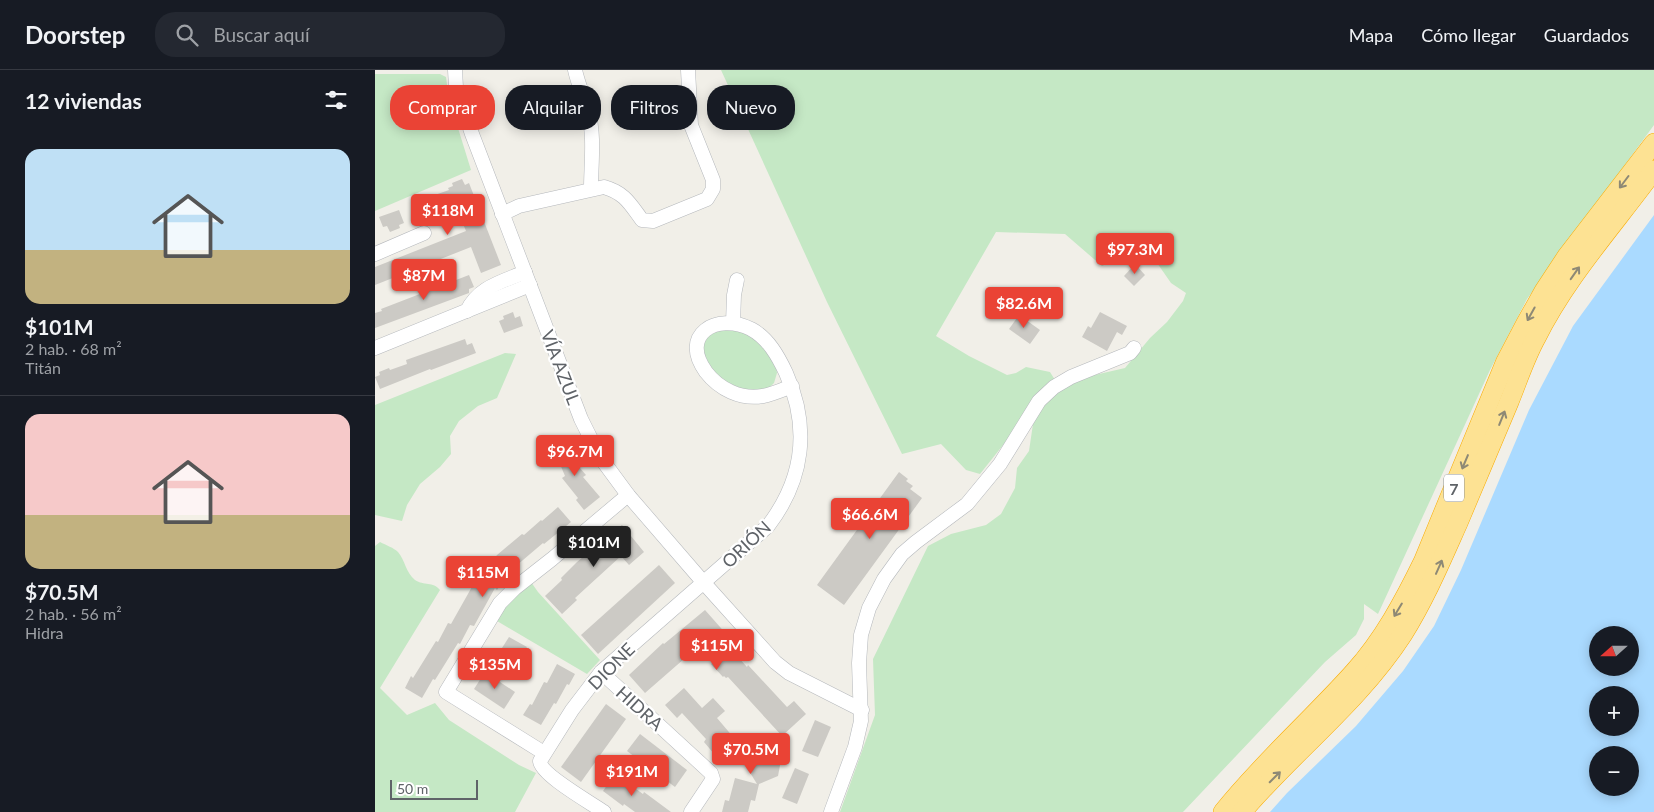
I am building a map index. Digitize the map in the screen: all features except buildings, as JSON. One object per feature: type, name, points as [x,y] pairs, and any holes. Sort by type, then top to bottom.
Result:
[{"type":"highway","name":"7","points":[[1223,812],[1255,774],[1354,672],[1390,624],[1423,562],[1505,362],[1526,323],[1567,256],[1654,143]]},
{"type":"highway","name":"7","points":[[1242,812],[1366,684],[1402,635],[1427,593],[1491,446],[1523,364],[1536,338],[1558,299],[1584,261],[1654,170]]},
{"type":"street","name":"VÍA AZUL","points":[[455,70],[460,97],[502,214],[587,432],[605,465],[628,495],[704,583],[782,669],[862,710]]},
{"type":"street","points":[[575,70],[578,85],[588,112],[591,132],[591,189]]},
{"type":"street","points":[[502,214],[519,206],[604,187],[616,190],[625,196],[642,220],[653,221],[707,199],[713,189],[713,180],[691,125],[688,70]]},
{"type":"street","points":[[375,254],[424,233]]},
{"type":"street","points":[[375,348],[467,311],[527,279]]},
{"type":"street","points":[[737,280],[734,295],[733,323],[719,323],[708,327],[702,333],[697,343],[699,358],[704,368],[713,380],[731,392],[747,396],[764,396],[791,386]]},
{"type":"street","name":"ORIÓN","points":[[704,583],[768,526],[780,510],[789,492],[797,465],[800,438],[799,411],[791,386],[777,356],[763,338],[752,330],[733,323]]},
{"type":"street","points":[[831,812],[855,747],[861,722],[859,663],[861,635],[869,608],[884,579],[902,554],[967,504],[1000,464],[1039,401],[1053,387],[1071,377],[1131,353],[1134,348]]},
{"type":"street","points":[[604,812],[549,775],[542,759],[446,692],[494,611],[504,599],[628,495]]},
{"type":"street","name":"DIONE","points":[[542,759],[572,710],[601,672],[704,583]]},
{"type":"street","name":"HIDRA","points":[[601,672],[711,773],[713,780],[691,812]]},
{"type":"green space","points":[[721,70],[1654,70],[1654,125],[1527,299],[1490,370],[1378,614],[1364,604],[1364,619],[1356,635],[1325,662],[1183,812],[840,812],[875,715],[873,659],[928,546],[951,534],[986,525],[1001,514],[1015,488],[1017,468],[1029,451],[1033,424],[1039,411],[1056,389],[1086,377],[1125,368],[1150,338],[1167,322],[1183,301],[1186,293],[1171,283],[1155,260],[1134,251],[1102,266],[1065,234],[996,232],[936,336],[969,356],[1007,375],[1016,373],[1026,367],[1050,372],[1055,380],[980,474],[966,470],[941,444],[902,454],[827,302],[748,130],[795,130],[795,85],[728,85]]},
{"type":"green space","points":[[375,74],[440,74],[446,77],[447,85],[390,85],[390,130],[459,130],[471,170],[375,211]]},
{"type":"green space","points":[[723,328],[747,333],[763,346],[776,366],[777,373],[774,383],[770,387],[764,390],[743,390],[721,380],[705,361],[703,345],[711,332]]},
{"type":"green space","points":[[505,353],[516,354],[497,398],[478,406],[459,421],[450,436],[451,454],[440,467],[420,484],[407,505],[402,521],[375,515],[375,405]]},
{"type":"green space","points":[[380,542],[398,552],[415,580],[434,585],[440,590],[380,688],[407,715],[435,703],[449,720],[519,765],[536,773],[515,812],[375,812],[375,546]]},
{"type":"green space","points":[[531,582],[600,660],[587,674],[497,621],[499,612]]},
{"type":"water","points":[[1654,215],[1654,812],[1270,812],[1356,726],[1403,671],[1434,626],[1461,570],[1529,410],[1573,326]]}]
